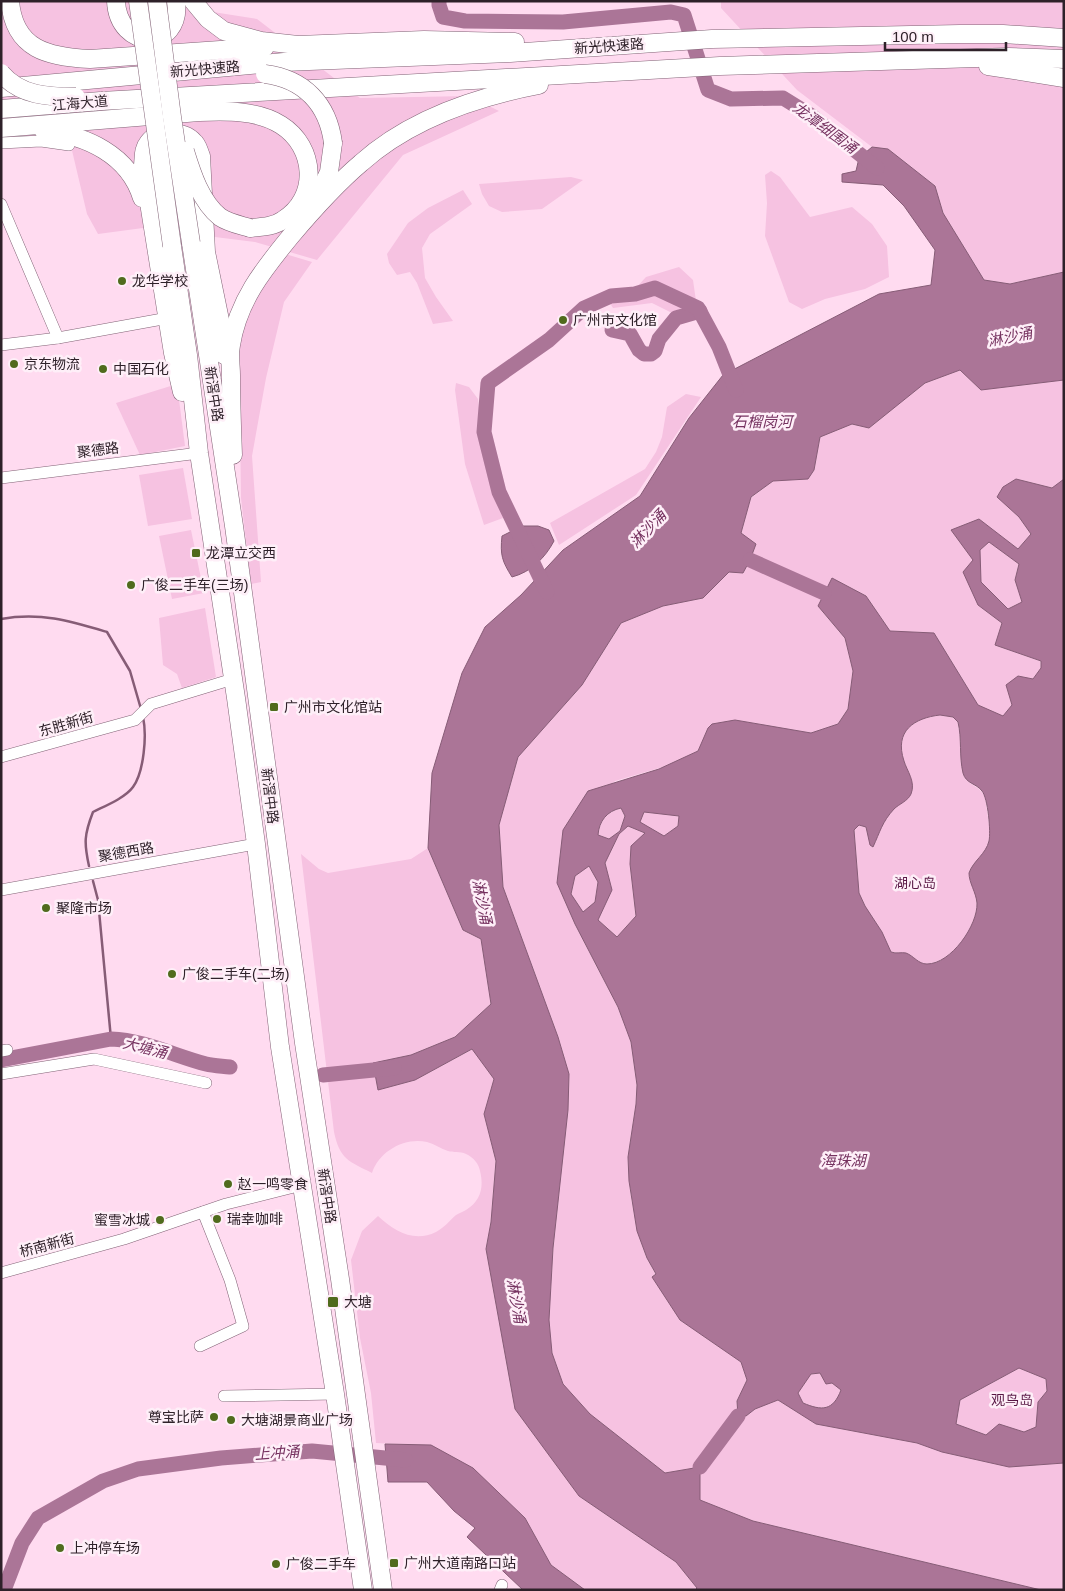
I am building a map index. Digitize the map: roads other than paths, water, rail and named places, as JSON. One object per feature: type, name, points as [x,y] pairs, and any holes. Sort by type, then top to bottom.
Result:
[{"type":"highway","points":[[10,1],[14,21],[22,35],[32,46],[45,53],[63,58],[90,59],[298,45],[460,40],[605,46]]},
{"type":"highway","points":[[116,1],[122,23],[134,36],[149,41],[164,35],[174,23],[176,1]]},
{"type":"highway","points":[[8,128],[199,112],[249,114],[269,119],[292,133],[302,145],[308,161],[308,189],[303,201],[295,211],[282,221],[267,227],[250,228],[222,218],[212,209],[202,195],[194,178],[187,157],[157,87],[126,1]]},
{"type":"highway","name":"新滘中路","points":[[138,1],[191,242],[234,526],[304,1043],[384,1590]]},
{"type":"highway","name":"新滘中路","points":[[157,1],[157,87],[172,246],[199,453],[256,844],[280,1047],[335,1394],[363,1590]]},
{"type":"highway","points":[[193,1],[208,19],[224,30],[261,42],[298,45]]},
{"type":"highway","name":"新光快速路","points":[[157,87],[284,62],[510,53],[712,39],[960,34],[1003,34],[1064,38]]},
{"type":"highway","name":"新光快速路","points":[[157,87],[601,74],[720,66],[1008,57],[1064,59]]},
{"type":"highway","points":[[944,59],[1064,78]]},
{"type":"highway","points":[[1,73],[20,88],[37,95],[76,97],[265,74],[286,78],[310,94],[319,103],[332,128],[333,143],[329,172],[307,218]]},
{"type":"highway","points":[[234,526],[230,346],[239,316],[251,288],[268,264],[307,218],[361,163],[388,142],[418,125],[481,99],[517,89],[601,74]]},
{"type":"highway","name":"江海大道","points":[[1,88],[157,87]]},
{"type":"highway","name":"江海大道","points":[[1,109],[157,87]]},
{"type":"highway","points":[[8,128],[53,132],[86,140],[114,156],[135,180],[140,191],[160,267]]},
{"type":"highway","points":[[199,453],[182,393],[143,165],[144,152],[149,142],[157,136],[167,133],[178,133],[195,142],[201,156],[206,252],[220,320],[232,430]]},
{"type":"street","points":[[1,143],[41,141],[69,145]]},
{"type":"street","points":[[1,204],[58,338]]},
{"type":"street","points":[[1,345],[58,338],[168,318]]},
{"type":"street","name":"聚德路","points":[[1,478],[199,453]]},
{"type":"street","name":"东胜新街","points":[[1,757],[135,720],[151,704],[233,679]]},
{"type":"street","name":"聚德西路","points":[[1,890],[256,844]]},
{"type":"street","points":[[1,1074],[94,1059],[206,1083]]},
{"type":"street","name":"桥南新街","points":[[1,1273],[124,1239],[253,1196],[302,1185]]},
{"type":"street","points":[[200,1346],[243,1326],[230,1280],[203,1212]]},
{"type":"street","points":[[224,1396],[335,1394]]},
{"type":"water","name":"石榴岗河","points":[[872,147],[888,149],[935,186],[943,213],[984,280],[1010,284],[1064,272],[1064,380],[981,390],[960,370],[925,383],[869,428],[852,424],[820,437],[814,470],[808,479],[773,481],[751,497],[741,533],[756,544],[743,573],[729,572],[703,598],[663,606],[621,623],[582,685],[518,757],[499,825],[503,887],[558,1037],[569,1074],[568,1110],[553,1248],[549,1320],[552,1353],[563,1384],[590,1414],[665,1473],[700,1467],[700,1500],[753,1521],[1041,1590],[695,1590],[697,1588],[676,1562],[579,1496],[515,1409],[486,1249],[491,1222],[496,1161],[484,1114],[494,1079],[472,1049],[415,1080],[378,1090],[373,1063],[411,1055],[455,1037],[491,1004],[481,939],[463,930],[428,848],[432,773],[462,673],[485,627],[521,595],[563,550],[640,496],[689,418],[723,375],[879,294],[931,285],[935,250],[904,206],[883,185],[842,182],[842,174],[856,171],[859,158]]},
{"type":"water","name":"海珠湖","points":[[1016,479],[1052,488],[1064,479],[1064,1463],[1009,1467],[942,1452],[917,1443],[816,1424],[778,1400],[755,1409],[746,1416],[738,1416],[737,1401],[747,1380],[741,1362],[680,1320],[652,1277],[656,1274],[647,1258],[637,1231],[629,1181],[628,1157],[637,1085],[631,1042],[618,1007],[575,924],[557,883],[563,830],[588,791],[659,769],[698,751],[708,728],[712,724],[735,720],[811,733],[838,724],[848,709],[853,671],[845,638],[818,606],[832,578],[866,596],[890,631],[934,633],[978,705],[1003,716],[1012,705],[1006,685],[1018,676],[1033,679],[1041,668],[1041,661],[995,645],[1002,623],[978,605],[963,572],[973,560],[951,530],[979,519],[1018,549],[1031,534],[1019,517],[997,497],[1003,487]],"holes":[[[989,542],[1019,564],[1015,580],[1022,602],[1008,609],[981,582],[980,550]],[[940,715],[953,717],[958,722],[964,777],[980,788],[984,795],[990,830],[987,846],[969,873],[977,903],[973,922],[954,950],[945,958],[927,964],[921,963],[906,953],[891,952],[882,932],[865,906],[859,893],[854,830],[859,825],[866,827],[870,845],[873,847],[887,818],[894,809],[910,796],[912,785],[904,761],[902,742],[904,734],[909,728],[922,719]],[[621,808],[625,816],[620,831],[609,839],[598,835],[602,821],[612,812]],[[644,812],[679,816],[678,826],[664,836],[640,822]],[[628,826],[645,833],[631,846],[630,864],[636,916],[617,937],[598,920],[612,890],[605,863],[619,834]],[[589,866],[598,882],[595,902],[583,912],[571,894],[575,876]],[[1019,1368],[1046,1379],[1047,1391],[1038,1402],[1036,1427],[1024,1432],[999,1424],[986,1435],[956,1424],[960,1400]],[[820,1373],[826,1384],[832,1383],[841,1390],[834,1402],[821,1408],[803,1403],[798,1393],[811,1374]]]},
{"type":"water","points":[[522,526],[538,526],[549,530],[554,541],[537,564],[525,572],[512,577],[502,558],[502,536]]},
{"type":"water","points":[[385,1444],[431,1445],[473,1468],[525,1518],[551,1565],[585,1590],[523,1590],[467,1537],[475,1528],[454,1511],[427,1482],[388,1482]]},
{"type":"waterway","name":"龙潭细围涌","points":[[439,1],[443,17],[465,21],[563,22],[671,12],[684,15],[708,90],[731,99],[783,98],[812,116],[877,168]]},
{"type":"waterway","points":[[547,592],[499,492],[484,432],[488,383],[549,340],[584,308],[611,296],[635,294],[655,288],[698,308],[719,347],[736,390]]},
{"type":"waterway","points":[[612,330],[630,334],[639,350],[644,354],[651,354],[655,351],[659,339],[676,318],[700,311]]},
{"type":"waterway","points":[[750,560],[824,593]]},
{"type":"waterway","points":[[1,619],[42,617],[68,621],[107,632],[130,671],[141,709]]},
{"type":"waterway","points":[[89,866],[86,839],[93,812],[125,795],[133,787],[140,772],[144,743],[143,717]]},
{"type":"waterway","points":[[93,881],[98,900],[111,1039]]},
{"type":"waterway","name":"大塘涌","points":[[1,1060],[111,1039],[135,1042],[206,1064],[230,1067]]},
{"type":"waterway","name":"大塘涌","points":[[323,1075],[394,1068]]},
{"type":"waterway","points":[[700,1467],[738,1416]]},
{"type":"waterway","name":"上冲涌","points":[[4,1590],[22,1543],[38,1518],[103,1481],[138,1469],[221,1458],[312,1451],[406,1460]]},
{"type":"place","name":"龙华学校","points":[[122,281]]},
{"type":"place","name":"广州市文化馆","points":[[563,320]]},
{"type":"place","name":"京东物流","points":[[14,364]]},
{"type":"place","name":"中国石化","points":[[103,369]]},
{"type":"place","name":"龙潭立交西","points":[[196,553]]},
{"type":"place","name":"广俊二手车(三场)","points":[[131,585]]},
{"type":"place","name":"广州市文化馆站","points":[[274,707]]},
{"type":"place","name":"聚隆市场","points":[[46,908]]},
{"type":"place","name":"广俊二手车(二场)","points":[[172,974]]},
{"type":"place","name":"赵一鸣零食","points":[[228,1184]]},
{"type":"place","name":"瑞幸咖啡","points":[[217,1219]]},
{"type":"place","name":"蜜雪冰城","points":[[160,1220]]},
{"type":"place","name":"大塘","points":[[333,1302]]},
{"type":"place","name":"尊宝比萨","points":[[214,1417]]},
{"type":"place","name":"大塘湖景商业广场","points":[[231,1420]]},
{"type":"place","name":"上冲停车场","points":[[60,1548]]},
{"type":"place","name":"广州大道南路口站","points":[[394,1563]]},
{"type":"place","name":"广俊二手车","points":[[276,1564]]},
{"type":"water label","name":"淋沙涌","points":[[1010,337]]},
{"type":"water label","name":"淋沙涌","points":[[648,529]]},
{"type":"water label","name":"淋沙涌","points":[[482,902]]},
{"type":"water label","name":"淋沙涌","points":[[516,1301]]},
{"type":"park label","name":"湖心岛","points":[[915,883]]},
{"type":"park label","name":"观鸟岛","points":[[1012,1400]]}]
